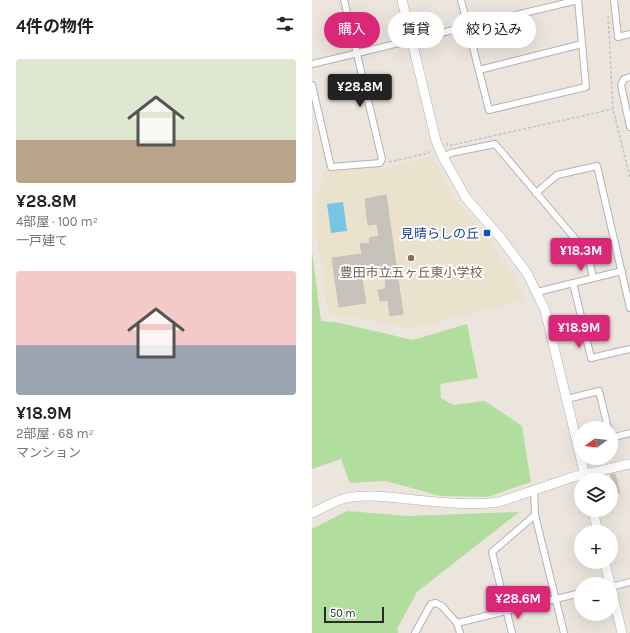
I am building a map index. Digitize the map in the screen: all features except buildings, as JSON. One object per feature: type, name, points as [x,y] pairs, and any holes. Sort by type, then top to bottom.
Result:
[{"type":"street","points":[[312,85],[331,167],[380,163],[382,159],[344,0]]},
{"type":"street","points":[[402,0],[405,12]]},
{"type":"street","points":[[461,0],[464,12]]},
{"type":"street","points":[[473,48],[489,110],[586,87],[578,0],[529,12]]},
{"type":"street","points":[[614,0],[618,37],[630,34]]},
{"type":"street","points":[[479,70],[582,44]]},
{"type":"street","points":[[312,64],[388,46]]},
{"type":"street","points":[[413,48],[436,141],[442,157],[466,198],[500,237],[527,273],[545,310],[584,473]]},
{"type":"street","points":[[630,77],[624,79],[621,85],[630,124]]},
{"type":"street","points":[[442,157],[451,153],[495,144],[588,254],[593,278]]},
{"type":"street","points":[[536,193],[557,175],[597,166],[630,308]]},
{"type":"street","points":[[536,292],[622,271]]},
{"type":"street","points":[[573,283],[590,358],[630,349]]},
{"type":"street","points":[[567,399],[599,391],[606,421]]},
{"type":"street","points":[[618,436],[630,433]]},
{"type":"street","points":[[599,473],[630,464]]},
{"type":"street","points":[[312,513],[346,498],[358,497],[378,496],[437,502],[488,504],[499,502],[534,489],[574,480]]},
{"type":"street","points":[[534,489],[535,515],[564,633]]},
{"type":"street","points":[[512,633],[492,552],[535,515]]},
{"type":"street","points":[[618,585],[630,582]]},
{"type":"street","points":[[457,623],[574,595]]},
{"type":"street","points":[[415,633],[431,604],[436,603],[442,606],[457,623],[460,633]]},
{"type":"street","points":[[618,616],[622,633]]},
{"type":"path","points":[[382,159],[388,162],[429,153],[436,141],[445,140],[448,146],[614,109]]},
{"type":"shaded area","name":"豊田市立五ヶ丘東小学校","points":[[433,156],[456,200],[515,277],[525,300],[411,328],[328,313],[313,209],[324,171],[385,168]]},
{"type":"green space","points":[[312,251],[321,321],[340,323],[413,340],[467,324],[478,378],[440,384],[441,398],[454,405],[485,401],[522,426],[531,482],[487,497],[441,496],[386,481],[350,483],[341,459],[312,469]]},
{"type":"green space","points":[[347,511],[408,516],[519,512],[417,592],[397,629],[398,633],[312,633],[312,529]]},
{"type":"water","points":[[343,202],[347,231],[331,233],[327,204]]},
{"type":"place","name":"見晴らしの丘","points":[[487,233]]},
{"type":"place","name":"豊田市立五ヶ丘東小学校","points":[[411,258]]}]
